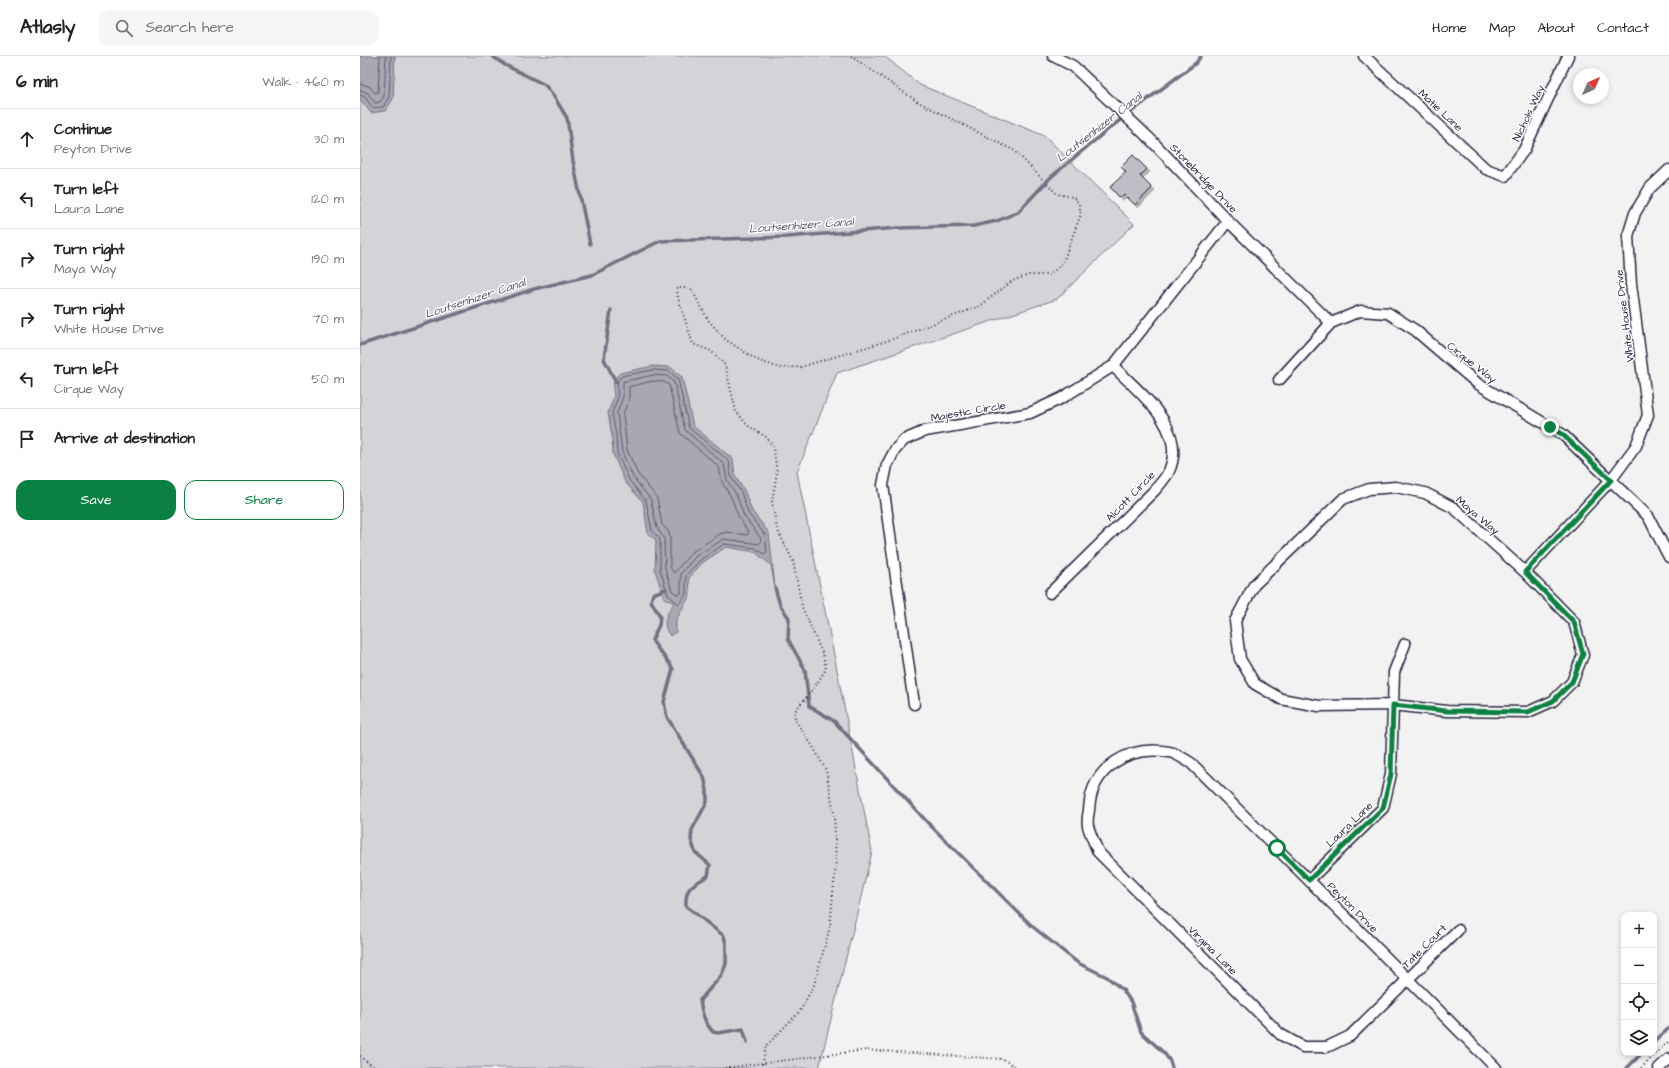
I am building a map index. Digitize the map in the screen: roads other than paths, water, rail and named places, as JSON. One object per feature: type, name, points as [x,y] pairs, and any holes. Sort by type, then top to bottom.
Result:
[{"type":"street","name":"Stonebridge Drive","points":[[1054,56],[1073,66],[1151,140],[1228,221],[1331,323]]},
{"type":"street","name":"Matie Lane","points":[[1364,56],[1486,168],[1506,176]]},
{"type":"street","name":"Nichols Way","points":[[1506,176],[1524,150],[1568,56]]},
{"type":"street","name":"White House Drive","points":[[1525,572],[1611,480],[1636,446],[1648,415],[1631,284],[1628,236],[1635,213],[1650,188],[1669,170]]},
{"type":"street","name":"Majestic Circle","points":[[914,704],[883,485],[887,465],[895,450],[904,440],[925,431],[1030,413],[1062,398],[1113,366],[1228,221]]},
{"type":"street","name":"Cirque Way","points":[[1279,380],[1331,323],[1360,311],[1388,313],[1415,330],[1478,384],[1562,434],[1648,516],[1669,557]]},
{"type":"street","name":"Alcott Circle","points":[[1050,593],[1154,491],[1169,472],[1173,456],[1171,436],[1161,414],[1113,366]]},
{"type":"street","name":"Maya Way","points":[[1396,487],[1426,493],[1454,508],[1525,572],[1574,622],[1583,654],[1572,682],[1553,701],[1528,712],[1447,711],[1393,705],[1318,706],[1281,699],[1255,684],[1240,659],[1235,621],[1254,585],[1343,499],[1369,489],[1396,487]]},
{"type":"street","name":"Laura Lane","points":[[1309,880],[1383,808],[1391,774],[1394,672],[1405,644]]},
{"type":"street","name":"Peyton Drive","points":[[1124,756],[1147,751],[1171,752],[1191,763],[1496,1068]]},
{"type":"street","name":"Virginia Lane","points":[[1124,756],[1109,766],[1096,782],[1089,800],[1088,826],[1098,852],[1280,1034],[1303,1047],[1327,1047],[1350,1036],[1408,979]]},
{"type":"street","name":"Tate Court","points":[[1408,979],[1458,930]]},
{"type":"street","points":[[1659,1068],[1669,1058]]},
{"type":"water","points":[[360,56],[395,56],[393,99],[385,111],[371,113],[360,99]]},
{"type":"water","points":[[653,366],[670,367],[682,377],[693,426],[733,459],[735,476],[744,490],[752,511],[769,533],[775,588],[771,565],[755,552],[726,547],[702,563],[689,578],[690,595],[676,620],[676,632],[670,636],[665,623],[669,611],[674,603],[664,598],[655,570],[656,540],[648,534],[643,502],[625,482],[613,454],[608,413],[614,396],[614,379],[620,373]]},
{"type":"waterway","points":[[492,56],[505,65],[545,85],[567,118],[573,161],[590,244]]},
{"type":"waterway","name":"Loutsenhizer Canal","points":[[360,345],[534,289],[592,275],[660,241],[787,237],[898,228],[974,226],[997,221],[1018,212],[1051,177],[1111,127],[1196,63],[1201,56]]},
{"type":"waterway","points":[[611,310],[604,359],[616,382]]},
{"type":"waterway","points":[[775,588],[780,605],[789,618],[788,639],[805,670],[809,706],[834,721],[928,823],[1033,927],[1078,963],[1107,977],[1123,990],[1131,1002],[1141,1032],[1164,1053],[1170,1061],[1172,1068]]},
{"type":"waterway","points":[[666,589],[653,594],[651,601],[660,616],[659,625],[652,640],[673,669],[664,702],[667,717],[704,777],[707,790],[707,802],[692,830],[691,839],[695,852],[710,865],[708,876],[694,884],[689,890],[686,899],[686,906],[724,936],[726,944],[726,964],[721,976],[700,1000],[705,1021],[713,1032],[718,1033],[743,1029],[747,1042]]},
{"type":"waterway","points":[[1657,1039],[1669,1028]]},
{"type":"waterway","points":[[1627,1068],[1639,1056]]}]
